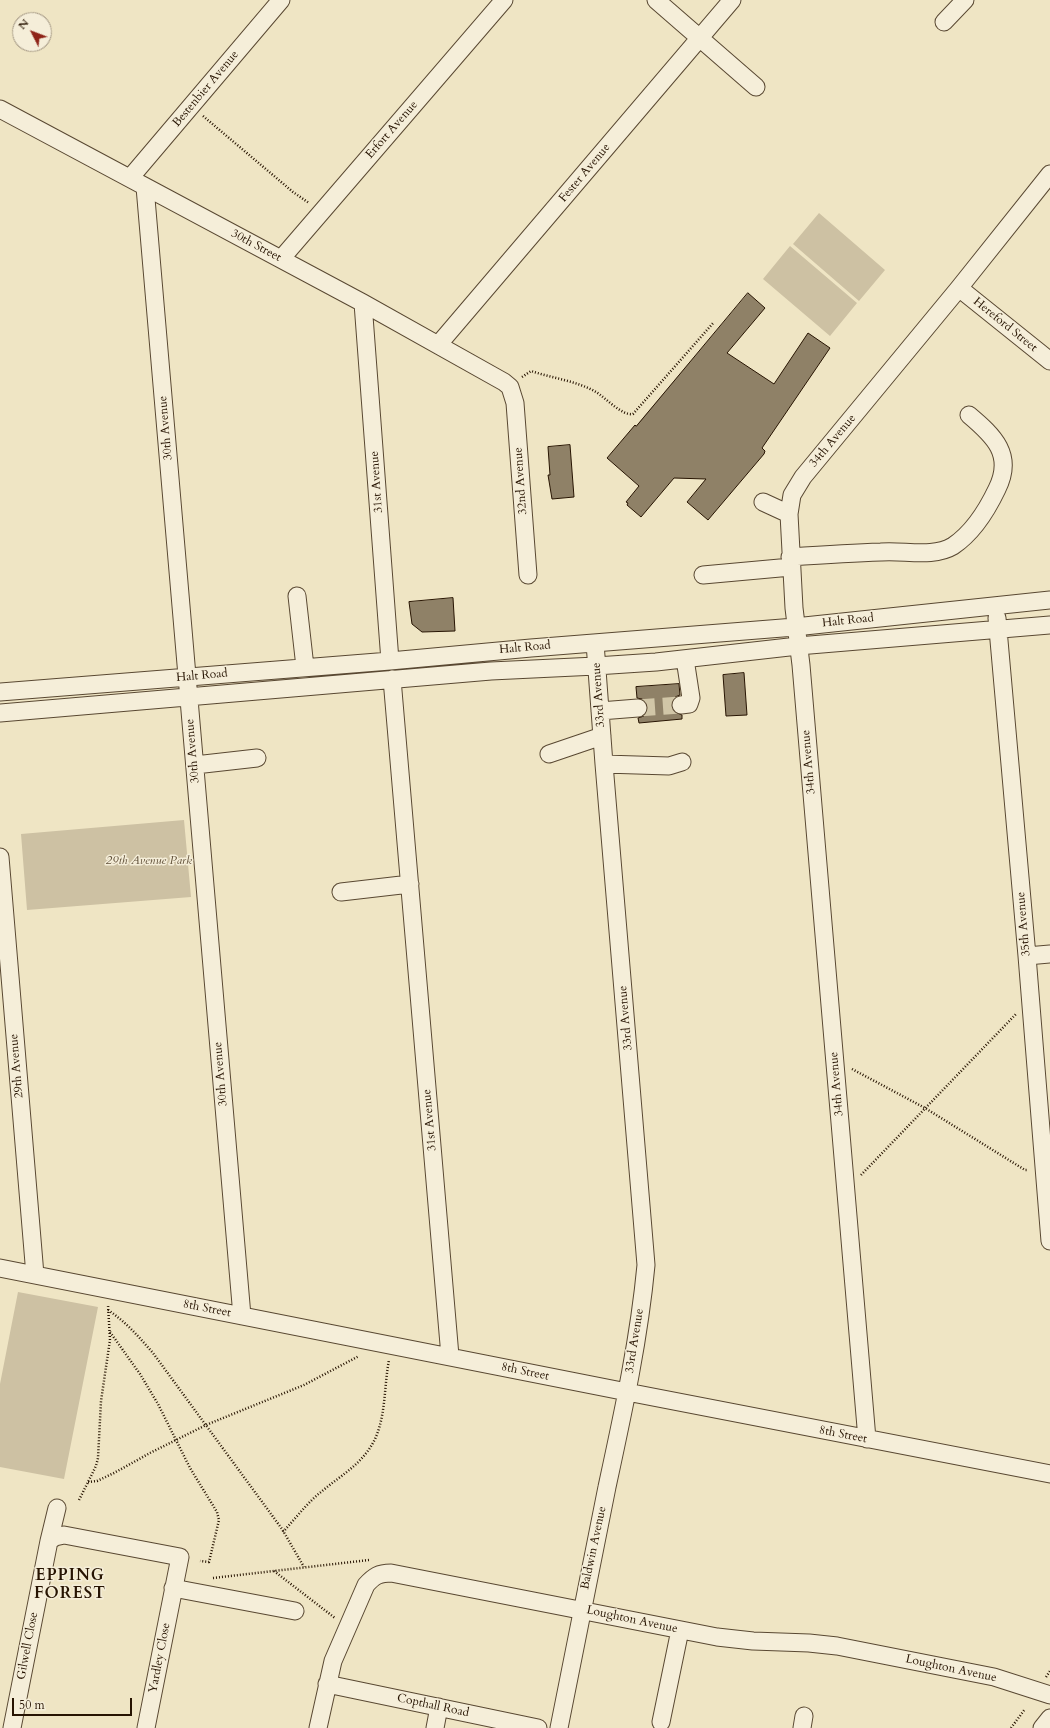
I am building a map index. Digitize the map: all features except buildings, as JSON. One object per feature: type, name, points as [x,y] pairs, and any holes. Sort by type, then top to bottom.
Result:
[{"type":"street","name":"Bestenbier Avenue","points":[[130,178],[281,0]]},
{"type":"street","name":"Erfort Avenue","points":[[281,260],[504,0]]},
{"type":"street","points":[[656,0],[756,87]]},
{"type":"street","name":"Fester Avenue","points":[[438,345],[732,0]]},
{"type":"street","points":[[944,22],[964,0]]},
{"type":"street","name":"30th Street","points":[[0,109],[363,303],[495,376],[510,387]]},
{"type":"street","name":"34th Avenue","points":[[867,1439],[790,562],[788,514],[792,495],[803,477],[959,288],[1050,174]]},
{"type":"street","name":"30th Avenue","points":[[145,187],[242,1316]]},
{"type":"street","name":"Hereford Street","points":[[959,288],[1050,361]]},
{"type":"street","name":"31st Avenue","points":[[363,303],[390,661]]},
{"type":"street","name":"32nd Avenue","points":[[510,387],[514,403],[528,575]]},
{"type":"street","points":[[703,575],[790,562],[883,552],[936,552],[953,546],[972,529],[987,510],[1004,477],[1004,460],[1000,448],[986,429],[969,415]]},
{"type":"street","points":[[763,502],[788,514]]},
{"type":"street","points":[[297,596],[306,667]]},
{"type":"street","name":"Halt Road","points":[[0,692],[187,678],[796,627],[1050,600]]},
{"type":"street","name":"35th Avenue","points":[[995,606],[1027,956],[1050,1241]]},
{"type":"street","name":"Halt Road","points":[[0,713],[491,671],[596,666],[798,646],[1050,624]]},
{"type":"street","name":"33rd Avenue","points":[[595,643],[646,1265],[627,1392]]},
{"type":"street","points":[[681,705],[689,704],[691,698],[686,658]]},
{"type":"street","name":"31st Avenue","points":[[392,679],[450,1356]]},
{"type":"street","points":[[600,712],[638,708]]},
{"type":"street","points":[[549,754],[602,736]]},
{"type":"street","points":[[195,765],[257,758]]},
{"type":"street","points":[[604,764],[669,766],[682,762]]},
{"type":"street","name":"29th Avenue","points":[[0,857],[6,996],[34,1275]]},
{"type":"street","points":[[341,892],[410,884]]},
{"type":"street","points":[[1027,956],[1050,954]]},
{"type":"street","name":"8th Street","points":[[0,1268],[1050,1474]]},
{"type":"street","name":"Baldwin Avenue","points":[[559,1728],[627,1392]]},
{"type":"street","name":"Gilwell Close","points":[[12,1728],[49,1541],[57,1508]]},
{"type":"street","name":"Yardley Close","points":[[49,1541],[55,1537],[64,1535],[180,1557],[146,1728]]},
{"type":"street","name":"Loughton Avenue","points":[[318,1728],[333,1661],[366,1585],[373,1577],[380,1573],[391,1573],[680,1630],[753,1641],[809,1643],[837,1646],[994,1677],[1050,1695]]},
{"type":"street","points":[[173,1588],[295,1611]]},
{"type":"street","points":[[661,1722],[680,1630]]},
{"type":"street","name":"Copthall Road","points":[[328,1684],[538,1728]]},
{"type":"street","points":[[435,1728],[439,1707]]},
{"type":"street","points":[[1042,1728],[1050,1718]]},
{"type":"path","points":[[192,106],[293,192],[322,212]]},
{"type":"path","points":[[510,387],[531,372],[591,390],[626,414],[633,414],[714,322]]},
{"type":"path","points":[[845,1183],[857,1180],[1020,1010],[1031,1008]]},
{"type":"path","points":[[835,1068],[849,1068],[925,1108],[1025,1170],[1044,1167]]},
{"type":"path","points":[[78,1500],[88,1482],[98,1458],[101,1401],[110,1332],[107,1298]]},
{"type":"path","points":[[108,1310],[119,1317],[132,1329],[153,1353],[283,1532],[304,1567]]},
{"type":"path","points":[[110,1332],[140,1374],[158,1404],[190,1468],[217,1512],[219,1520],[208,1562],[200,1561]]},
{"type":"path","points":[[88,1482],[97,1481],[114,1473],[206,1425],[304,1385],[361,1354]]},
{"type":"path","points":[[283,1532],[320,1493],[357,1464],[366,1455],[375,1438],[380,1424],[388,1361],[391,1355]]},
{"type":"path","points":[[210,1578],[370,1560],[375,1563]]},
{"type":"path","points":[[274,1571],[340,1622]]},
{"type":"path","points":[[1011,1728],[1025,1709]]},
{"type":"path","points":[[1022,1712],[1026,1715]]},
{"type":"green space","points":[[819,213],[885,270],[859,301],[793,244]]},
{"type":"green space","points":[[790,246],[857,303],[830,336],[763,279]]},
{"type":"green space","name":"29th Avenue Park","points":[[184,820],[191,897],[27,910],[21,834]]},
{"type":"green space","points":[[18,1292],[98,1307],[64,1479],[0,1467],[0,1384]]},
{"type":"tunnel","points":[[638,708],[681,705]]},
{"type":"district","name":"EPPING FOREST","points":[[70,1585]]}]
